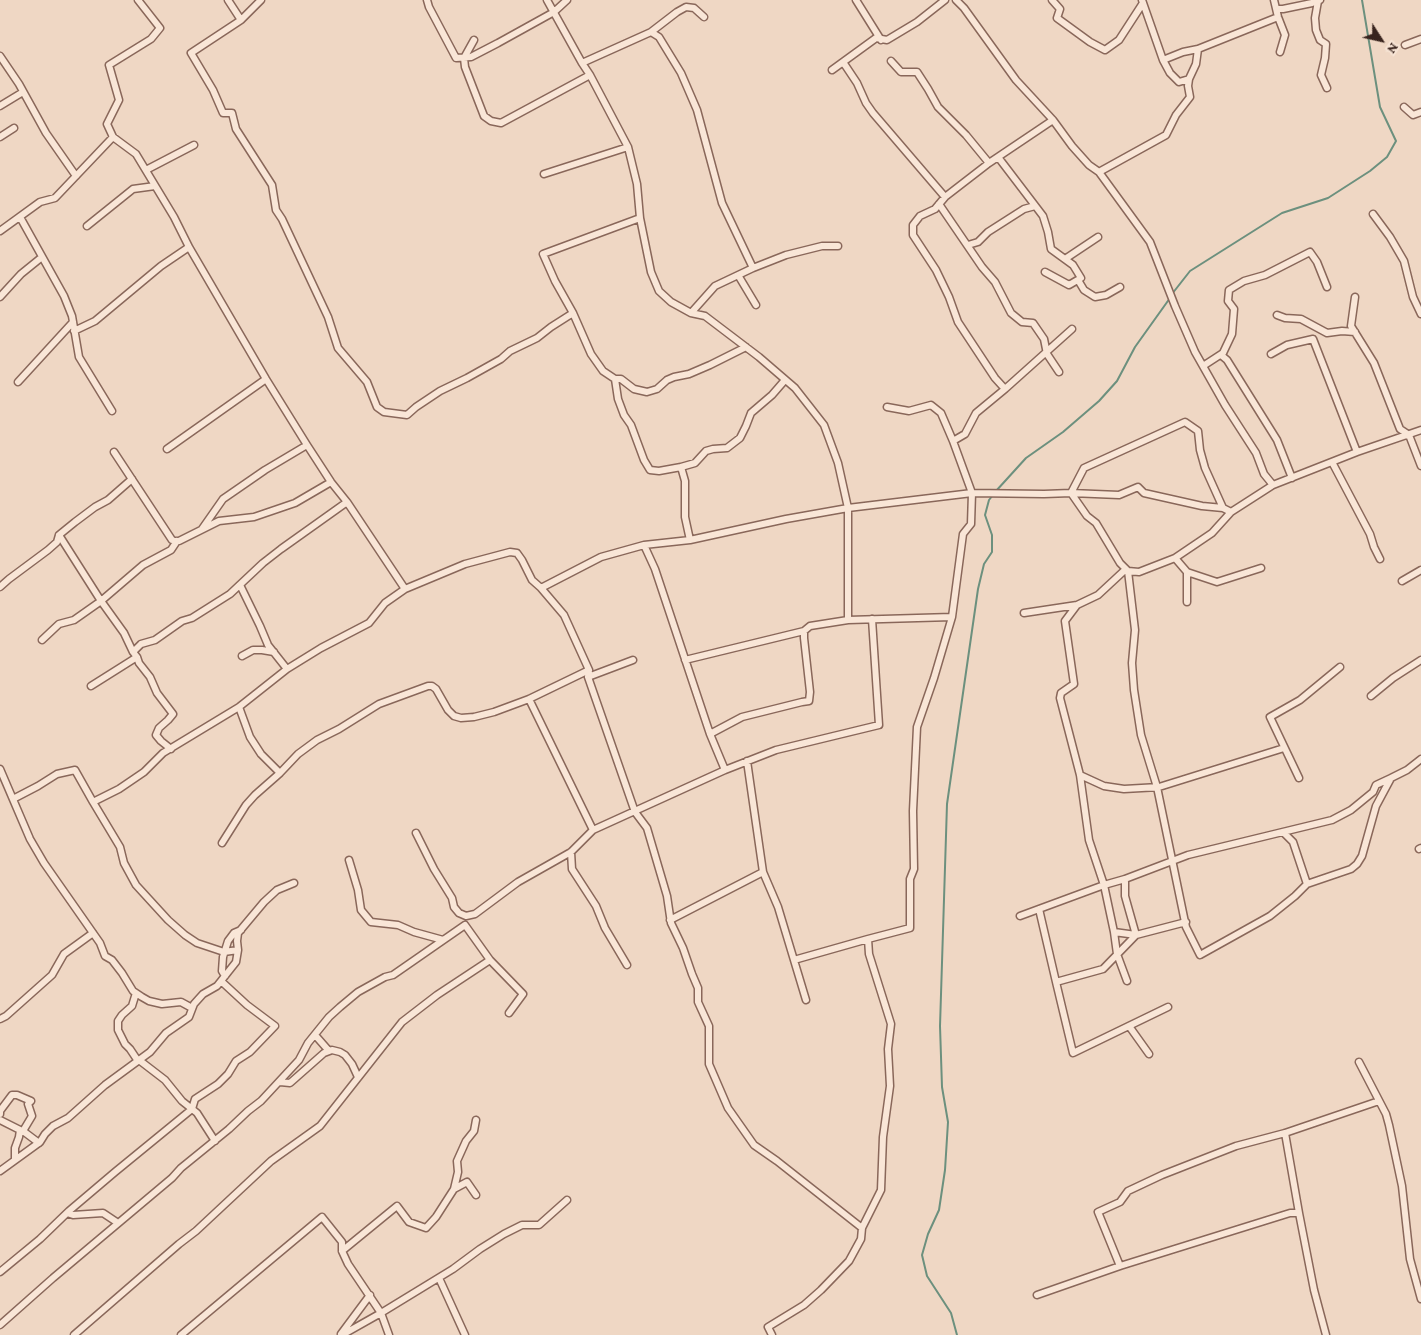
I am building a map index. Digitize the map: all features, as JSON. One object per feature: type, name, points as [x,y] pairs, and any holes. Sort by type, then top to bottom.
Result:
[{"type":"street","points":[[138,0],[160,28],[151,39],[108,65],[119,100],[107,124],[113,137],[136,154],[306,445],[331,482],[348,502],[405,589]]},
{"type":"street","points":[[228,0],[241,20]]},
{"type":"street","points":[[261,0],[241,20],[191,53],[213,90],[223,113],[232,113],[236,129],[272,185],[276,210],[328,317],[338,348],[368,382],[377,407],[384,412],[407,415],[440,391],[467,378],[510,351],[537,338],[573,313]]},
{"type":"street","points":[[427,0],[456,58],[471,57],[554,12],[567,0]]},
{"type":"street","points":[[546,0],[590,75],[628,147],[637,184],[640,218],[651,272],[659,291],[671,302],[691,313],[705,316],[746,346],[795,388],[824,424],[838,463],[848,508],[848,620]]},
{"type":"street","points":[[856,0],[882,40]]},
{"type":"street","points":[[832,70],[876,38],[886,40],[917,22],[945,0]]},
{"type":"street","points":[[956,0],[964,8],[1016,80],[1053,120],[1089,165],[1099,172],[1150,242],[1195,352],[1225,405],[1256,453],[1264,474],[1273,485]]},
{"type":"street","points":[[1052,0],[1060,9],[1057,18],[1090,42],[1105,50],[1119,40],[1142,2]]},
{"type":"street","points":[[1274,0],[1285,35],[1280,52]]},
{"type":"street","points":[[1277,9],[1320,1],[1315,18],[1316,30],[1320,40],[1326,44],[1321,75],[1327,88]]},
{"type":"street","points":[[1142,2],[1163,60],[1170,73],[1179,82],[1189,79]]},
{"type":"street","points":[[582,63],[651,32],[686,7],[694,8],[704,18]]},
{"type":"street","points":[[1163,60],[1183,52],[1198,49],[1278,17]]},
{"type":"street","points":[[651,32],[659,37],[684,80],[697,110],[722,203],[753,268]]},
{"type":"street","points":[[1405,45],[1421,39]]},
{"type":"street","points":[[474,40],[464,58],[465,67],[484,116],[491,121],[501,123],[590,75]]},
{"type":"street","points":[[1099,172],[1166,134],[1176,115],[1190,97],[1189,79],[1196,64],[1198,49]]},
{"type":"street","points":[[0,56],[24,92],[46,133],[76,176]]},
{"type":"street","points":[[891,60],[901,72],[917,72],[938,107],[966,134],[989,163]]},
{"type":"street","points":[[843,62],[870,108],[945,197]]},
{"type":"street","points":[[0,106],[24,92]]},
{"type":"street","points":[[1404,107],[1413,115],[1421,112]]},
{"type":"street","points":[[1005,389],[995,378],[958,322],[950,297],[936,270],[913,235],[913,225],[920,216],[935,209],[945,197],[989,163],[1053,120]]},
{"type":"street","points":[[0,137],[14,128]]},
{"type":"street","points":[[0,231],[40,202],[55,198],[113,137]]},
{"type":"street","points":[[146,170],[194,146]]},
{"type":"street","points":[[544,174],[628,147]]},
{"type":"street","points":[[998,157],[1043,216],[1051,249],[1073,265],[1081,278],[1070,285],[1045,272]]},
{"type":"street","points":[[87,226],[133,190],[155,186]]},
{"type":"street","points":[[939,204],[982,267],[995,282],[1011,313],[1022,322],[1033,323],[1044,339],[1047,354],[1059,372]]},
{"type":"street","points":[[968,246],[978,242],[988,232],[1024,209],[1035,206]]},
{"type":"street","points":[[1373,214],[1404,260],[1413,297],[1421,314]]},
{"type":"street","points":[[20,217],[64,296],[73,322],[79,357],[112,412]]},
{"type":"street","points":[[640,218],[543,254],[555,281],[573,313],[590,354],[603,371],[615,379],[621,379],[634,389],[647,392],[657,389],[667,380],[689,374],[710,365],[746,346]]},
{"type":"street","points":[[1065,259],[1098,237]]},
{"type":"street","points":[[691,313],[715,286],[753,268],[786,255],[822,246],[838,246]]},
{"type":"street","points":[[74,331],[94,321],[162,266],[189,247]]},
{"type":"street","points":[[1203,366],[1223,353],[1232,334],[1234,309],[1228,301],[1229,290],[1244,281],[1265,275],[1310,252],[1327,287]]},
{"type":"street","points":[[0,297],[21,274],[42,258]]},
{"type":"street","points":[[738,276],[756,305]]},
{"type":"street","points":[[1078,280],[1084,290],[1095,297],[1106,295],[1120,287]]},
{"type":"street","points":[[1355,297],[1351,326],[1374,363],[1400,429],[1409,435],[1421,466]]},
{"type":"street","points":[[1277,315],[1285,318],[1301,319],[1327,333],[1355,332]]},
{"type":"street","points":[[18,382],[73,322]]},
{"type":"street","points":[[953,441],[965,434],[976,413],[1072,329]]},
{"type":"street","points":[[1271,354],[1287,346],[1313,339],[1357,452]]},
{"type":"street","points":[[1220,355],[1227,360],[1277,440],[1292,478]]},
{"type":"street","points":[[167,449],[266,379]]},
{"type":"street","points":[[615,379],[618,399],[624,415],[631,425],[644,460],[650,470],[659,471],[694,463],[706,451],[727,448],[740,438],[751,414],[785,380]]},
{"type":"street","points":[[794,960],[910,928],[910,879],[914,869],[913,811],[917,727],[952,617],[964,534],[971,524],[972,493],[941,412],[931,405],[909,411],[887,408]]},
{"type":"street","points":[[1071,493],[1084,468],[1185,422],[1198,431],[1200,450],[1223,508]]},
{"type":"street","points":[[1071,493],[1087,516],[1096,523],[1120,563],[1127,570],[1139,572],[1175,558],[1212,532],[1231,512],[1273,485],[1357,452],[1421,430]]},
{"type":"street","points":[[201,530],[223,499],[306,445]]},
{"type":"street","points":[[114,452],[172,540],[177,541]]},
{"type":"street","points":[[1332,462],[1370,534],[1380,559]]},
{"type":"street","points":[[681,467],[685,481],[685,517],[690,540]]},
{"type":"street","points":[[0,587],[48,550],[60,535],[108,500],[132,479]]},
{"type":"street","points":[[42,640],[59,624],[74,620],[101,601],[143,565],[171,550],[177,541],[219,521],[254,517],[295,503],[331,482]]},
{"type":"street","points":[[541,588],[601,557],[644,545],[690,540],[786,519],[848,508],[972,493],[1119,495],[1138,487],[1144,493],[1202,506],[1223,508],[1231,512]]},
{"type":"street","points":[[92,686],[135,654],[141,644],[155,640],[182,621],[192,618],[230,594],[275,554],[348,502]]},
{"type":"street","points":[[60,535],[101,601],[124,633],[139,663],[150,677],[157,693],[173,714],[159,728],[156,735],[171,749]]},
{"type":"street","points":[[644,545],[655,569],[710,734],[725,770]]},
{"type":"street","points":[[93,802],[119,789],[144,772],[163,753],[239,707],[287,669],[321,648],[369,623],[386,603],[405,589],[465,564],[510,552],[517,554],[532,580],[564,615],[588,674],[635,812],[647,828],[667,896],[670,920],[698,988],[698,1002],[709,1026],[709,1064],[728,1108],[754,1145],[862,1228]]},
{"type":"street","points":[[1175,558],[1187,572],[1218,582],[1261,568]]},
{"type":"street","points":[[1024,613],[1077,605],[1098,595],[1127,570]]},
{"type":"street","points":[[1127,570],[1135,630],[1132,663],[1134,690],[1141,735],[1156,787],[1186,926],[1200,955],[1270,916],[1307,884],[1351,869],[1357,864],[1362,856],[1376,806],[1391,778]]},
{"type":"street","points":[[1402,581],[1421,570]]},
{"type":"street","points":[[1187,572],[1187,602]]},
{"type":"street","points":[[240,585],[268,645],[287,669]]},
{"type":"street","points":[[1077,605],[1065,621],[1074,684],[1060,693],[1060,698],[1080,775],[1089,840],[1104,884],[1117,954],[1127,981]]},
{"type":"street","points":[[685,660],[804,631],[810,626],[848,620],[952,617]]},
{"type":"street","points":[[416,833],[459,913],[466,916],[475,914],[518,882],[571,852],[593,830],[725,770],[776,750],[879,725],[872,619]]},
{"type":"street","points":[[710,734],[742,717],[809,701],[810,692],[804,631]]},
{"type":"street","points":[[242,656],[253,650],[274,652]]},
{"type":"street","points":[[222,842],[246,805],[298,754],[317,740],[380,704],[432,686],[454,716],[461,718],[474,717],[529,700],[588,674],[633,660]]},
{"type":"street","points":[[1371,696],[1393,678],[1421,660]]},
{"type":"street","points":[[1299,778],[1270,717],[1300,700],[1340,667]]},
{"type":"street","points":[[529,700],[593,830]]},
{"type":"street","points":[[239,707],[250,737],[261,754],[280,773]]},
{"type":"street","points":[[1080,775],[1104,786],[1124,790],[1156,787],[1284,748]]},
{"type":"street","points":[[1020,916],[1188,855],[1332,820],[1351,810],[1373,792],[1376,785],[1407,770],[1421,759]]},
{"type":"street","points":[[747,761],[763,872],[778,907],[806,1000]]},
{"type":"street","points":[[0,770],[30,839],[44,863],[100,943],[104,956],[112,960],[134,991],[149,1001],[162,1004],[181,1002],[192,1008]]},
{"type":"street","points":[[13,799],[57,774],[75,770],[102,819],[120,846],[124,863],[136,885],[168,920],[197,943],[224,952],[238,950]]},
{"type":"street","points":[[1292,842],[1296,829]]},
{"type":"street","points":[[1283,832],[1292,842],[1307,884]]},
{"type":"street","points":[[571,852],[572,869],[596,906],[605,928],[627,965]]},
{"type":"street","points":[[349,860],[358,890],[361,910],[371,922],[398,925],[414,932],[443,940]]},
{"type":"street","points":[[670,920],[763,872]]},
{"type":"street","points":[[1125,879],[1125,896],[1136,935]]},
{"type":"street","points":[[0,1171],[39,1143],[53,1126],[68,1118],[105,1085],[150,1052],[166,1033],[189,1017],[194,1004],[203,994],[217,986],[236,962],[238,933],[264,902],[277,890],[294,883]]},
{"type":"street","points":[[1039,909],[1073,1053],[1168,1008]]},
{"type":"street","points":[[466,916],[466,925],[490,960],[523,994],[509,1013]]},
{"type":"street","points":[[1114,932],[1136,935],[1186,922]]},
{"type":"street","points":[[0,1325],[261,1101],[299,1060],[308,1043],[330,1017],[358,992],[385,977],[393,975],[466,925]]},
{"type":"street","points":[[0,1272],[40,1239],[67,1213],[192,1109],[195,1099],[218,1084],[228,1074],[236,1061],[250,1052],[275,1026],[247,1005],[223,978],[222,957],[228,941],[234,933],[241,930]]},
{"type":"street","points":[[0,1019],[6,1016],[52,975],[64,954],[93,933]]},
{"type":"street","points":[[1056,982],[1103,969],[1136,935]]},
{"type":"street","points":[[772,1335],[768,1327],[804,1305],[849,1261],[861,1239],[862,1228],[881,1190],[883,1137],[890,1086],[888,1049],[891,1024],[869,954],[868,939]]},
{"type":"street","points":[[74,1335],[196,1231],[272,1161],[320,1126],[402,1022],[437,995],[490,960]]},
{"type":"street","points":[[136,993],[132,1006],[122,1014],[118,1021],[118,1030],[125,1044],[138,1060],[165,1080],[182,1101],[197,1113],[215,1141]]},
{"type":"street","points":[[1129,1026],[1149,1054]]},
{"type":"street","points":[[315,1035],[329,1051]]},
{"type":"street","points":[[280,1082],[290,1083],[324,1053],[332,1050],[345,1055],[358,1077]]},
{"type":"street","points":[[299,1060],[308,1066]]},
{"type":"street","points":[[1359,1062],[1386,1114],[1402,1186],[1410,1260],[1421,1299]]},
{"type":"street","points":[[0,1114],[0,1111],[12,1095],[18,1095],[30,1101],[28,1104],[32,1116],[23,1131],[39,1143]]},
{"type":"street","points":[[1120,1266],[1098,1212],[1120,1202],[1128,1192],[1162,1175],[1236,1146],[1285,1133],[1379,1101]]},
{"type":"street","points":[[0,1120],[20,1130],[15,1148],[15,1159]]},
{"type":"street","points":[[342,1250],[398,1206],[409,1222],[426,1228],[436,1217],[454,1189],[458,1172],[457,1161],[466,1141],[474,1131],[476,1120]]},
{"type":"street","points":[[1285,1133],[1314,1290],[1326,1335]]},
{"type":"street","points":[[454,1189],[468,1182],[476,1195]]},
{"type":"street","points":[[341,1335],[439,1278],[504,1234],[522,1225],[539,1225],[567,1200]]},
{"type":"street","points":[[67,1213],[73,1215],[103,1213],[118,1223]]},
{"type":"street","points":[[1036,1295],[1120,1266],[1290,1213],[1299,1213]]},
{"type":"street","points":[[181,1335],[322,1217],[342,1242],[342,1250],[348,1264],[381,1313],[390,1335]]},
{"type":"street","points":[[439,1278],[465,1335]]},
{"type":"street","points":[[341,1335],[370,1295]]},
{"type":"waterway","points":[[1172,294],[1190,271],[1282,213],[1328,198],[1370,171],[1387,157],[1396,141],[1380,107],[1362,0]]},
{"type":"waterway","points":[[996,491],[1026,458],[1063,432],[1099,401],[1117,381],[1135,347],[1170,298]]},
{"type":"waterway","points":[[957,1335],[951,1313],[927,1276],[922,1255],[928,1234],[939,1210],[945,1170],[948,1122],[942,1087],[940,1026],[947,804],[978,589],[984,564],[992,552],[992,535],[985,515],[989,500],[993,495]]}]
